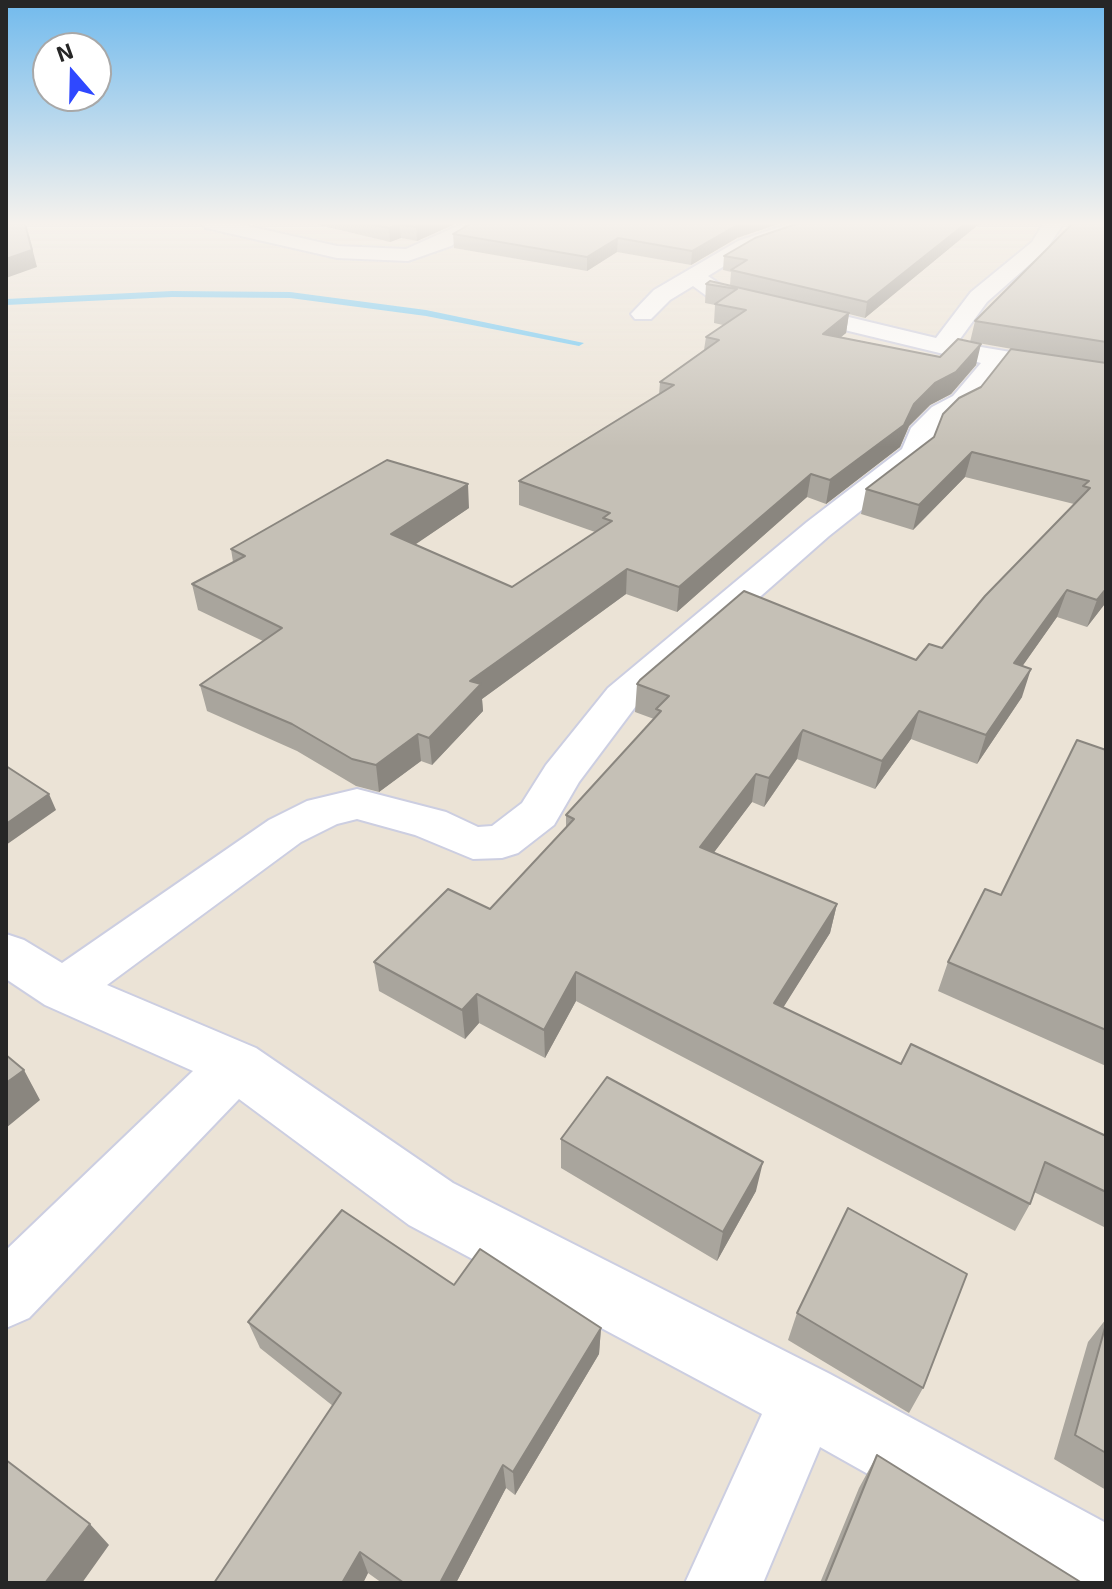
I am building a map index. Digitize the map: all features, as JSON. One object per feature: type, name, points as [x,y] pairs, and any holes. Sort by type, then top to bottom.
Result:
[{"type":"street","points":[[643,314],[659,298]]},
{"type":"street","points":[[740,298],[998,359],[1106,376]]},
{"type":"street","points":[[942,346],[978,298]]},
{"type":"street","points":[[64,990],[120,946],[285,831],[323,812],[357,804],[430,823],[473,843],[502,842],[538,814],[561,775],[622,697],[818,529],[916,453],[921,434],[942,413],[963,402],[998,359]]},
{"type":"street","points":[[6,954],[64,990],[236,1065],[431,1204],[805,1399],[1106,1565]]},
{"type":"street","points":[[6,1295],[236,1065]]},
{"type":"street","points":[[724,1583],[805,1399]]},
{"type":"building","points":[[724,298],[785,298],[849,313],[823,334],[940,357],[958,339],[981,344],[956,372],[935,383],[914,404],[904,425],[830,480],[811,474],[679,587],[627,569],[470,681],[481,684],[429,738],[418,734],[376,765],[352,759],[292,724],[200,685],[282,628],[192,584],[245,556],[231,549],[387,460],[468,484],[391,534],[512,587],[612,521],[603,518],[610,513],[519,481],[674,385],[660,382],[719,340],[706,337],[746,310],[715,304]]},
{"type":"building","points":[[851,298],[872,298],[867,302]]},
{"type":"building","points":[[998,298],[1106,298],[1106,342],[975,321]]},
{"type":"building","points":[[1011,349],[1106,363],[1106,589],[1097,600],[1067,590],[1014,663],[1031,669],[986,735],[919,711],[882,761],[803,730],[769,778],[756,774],[700,847],[837,904],[774,1003],[901,1064],[911,1044],[1106,1136],[1106,1192],[1045,1162],[1030,1204],[576,972],[544,1030],[477,994],[462,1010],[374,962],[448,889],[490,909],[574,819],[566,815],[661,711],[656,709],[669,696],[637,684],[640,680],[744,591],[916,660],[929,644],[942,648],[985,596],[1090,488],[1083,486],[1089,481],[972,452],[919,505],[866,489],[934,437],[943,414],[959,398],[981,387]]},
{"type":"building","points":[[1077,740],[1106,750],[1106,1030],[948,962],[985,889],[1001,895]]},
{"type":"building","points":[[6,766],[49,794],[6,824]]},
{"type":"building","points":[[6,1055],[24,1070],[6,1083]]},
{"type":"building","points":[[607,1077],[763,1162],[723,1232],[561,1139]]},
{"type":"building","points":[[848,1208],[967,1274],[923,1388],[797,1313]]},
{"type":"building","points":[[342,1210],[454,1285],[480,1249],[601,1328],[513,1472],[503,1465],[440,1583],[404,1583],[360,1552],[342,1583],[214,1583],[341,1393],[248,1322]]},
{"type":"building","points":[[1106,1324],[1106,1453],[1075,1435]]},
{"type":"building","points":[[877,1455],[1082,1583],[825,1583]]},
{"type":"building","points":[[6,1460],[90,1524],[45,1583],[6,1583]]},
{"type":"waterway","points":[[6,302],[86,298]]},
{"type":"waterway","points":[[314,298],[426,313],[579,343]]}]
